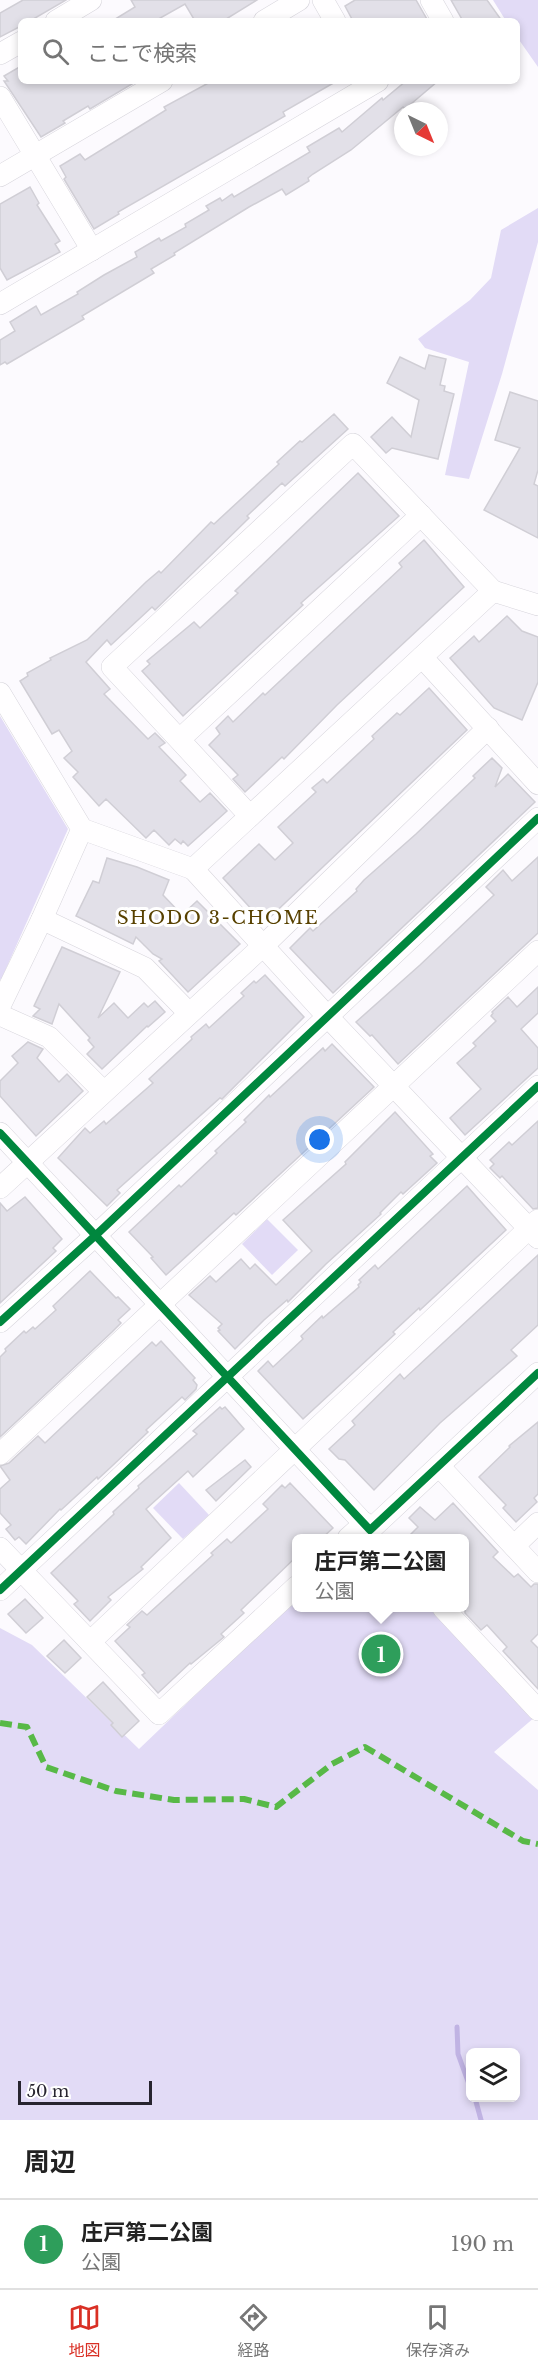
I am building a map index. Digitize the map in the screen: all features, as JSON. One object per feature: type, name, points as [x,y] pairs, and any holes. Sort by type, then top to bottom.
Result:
[{"type":"street","points":[[61,18],[91,0]]},
{"type":"street","points":[[269,18],[299,0]]},
{"type":"street","points":[[323,0],[333,18]]},
{"type":"street","points":[[431,0],[441,18]]},
{"type":"street","points":[[0,54],[18,44]]},
{"type":"street","points":[[0,176],[157,84]]},
{"type":"street","points":[[0,304],[369,84]]},
{"type":"street","points":[[0,97],[92,250]]},
{"type":"street","points":[[250,816],[112,667],[353,444],[493,591],[538,605]]},
{"type":"street","points":[[180,739],[421,515]]},
{"type":"street","points":[[194,869],[493,591]]},
{"type":"street","points":[[422,657],[538,784]]},
{"type":"street","points":[[0,693],[82,829],[194,869],[327,1016],[462,1157],[535,1229],[294,1450],[90,1642]]},
{"type":"street","points":[[0,1188],[188,1012],[263,946],[488,728]]},
{"type":"street","points":[[0,1322],[538,818]]},
{"type":"street","points":[[0,1006],[82,829]]},
{"type":"street","points":[[42,919],[145,968],[188,1012]]},
{"type":"street","points":[[0,1454],[538,951]]},
{"type":"street","points":[[0,1016],[50,1037],[103,1091]]},
{"type":"street","points":[[0,1590],[538,1086]]},
{"type":"street","points":[[0,1133],[371,1530],[538,1373]]},
{"type":"street","points":[[439,1466],[538,1572]]},
{"type":"street","points":[[514,1546],[538,1523]]},
{"type":"street","points":[[0,1548],[159,1714],[292,1591]]},
{"type":"street","points":[[446,1612],[538,1710]]},
{"type":"shaded area","points":[[493,0],[538,0],[538,67],[520,41],[520,18],[504,18]]},
{"type":"shaded area","points":[[538,208],[538,242],[502,374],[469,479],[445,475],[469,362],[425,348],[418,339],[470,300],[491,278],[501,230]]},
{"type":"shaded area","points":[[0,716],[68,829],[1,980],[0,979]]},
{"type":"shaded area","points":[[267,1219],[298,1250],[272,1275],[242,1244]]},
{"type":"shaded area","points":[[179,1483],[209,1515],[183,1539],[153,1508]]},
{"type":"shaded area","points":[[292,1603],[292,1612],[436,1612],[535,1717],[494,1752],[538,1790],[538,2120],[0,2120],[0,1628],[32,1645],[139,1749]]},
{"type":"building","points":[[23,0],[66,0],[35,18],[18,18],[18,28],[0,37],[0,13]]},
{"type":"building","points":[[131,0],[257,0],[228,18],[193,18],[185,4],[160,18],[117,18],[135,7]]},
{"type":"building","points":[[355,0],[416,0],[426,18],[351,18],[345,6]]},
{"type":"building","points":[[451,0],[487,0],[500,18],[461,18]]},
{"type":"building","points":[[18,68],[18,84],[132,84],[90,109],[88,106],[41,137],[4,81],[8,81],[4,76]]},
{"type":"building","points":[[206,84],[332,84],[283,112],[285,116],[118,212],[119,214],[94,229],[64,179],[66,177],[60,166],[80,154],[85,160],[166,110],[164,107]]},
{"type":"building","points":[[402,84],[434,84],[413,102],[394,102],[394,114],[351,150],[313,174],[308,178],[309,181],[286,195],[282,189],[249,207],[174,253],[175,255],[151,269],[154,273],[82,316],[84,319],[7,364],[5,362],[0,365],[0,340],[15,331],[10,322],[36,306],[41,315],[78,294],[77,292],[104,275],[137,257],[135,252],[159,238],[161,241],[186,227],[185,224],[209,210],[206,206],[220,198],[222,201],[232,194],[234,197],[310,152],[307,147],[339,128],[342,132],[382,98],[383,100]]},
{"type":"building","points":[[30,187],[39,203],[37,205],[60,241],[55,244],[60,252],[7,280],[0,268],[0,204]]},
{"type":"building","points":[[429,355],[446,359],[440,385],[445,386],[444,391],[454,394],[438,459],[392,448],[386,453],[371,437],[392,417],[411,437],[419,400],[387,383],[400,357],[425,369]]},
{"type":"building","points":[[510,392],[538,401],[538,470],[534,484],[538,486],[538,538],[484,510],[520,448],[495,440]]},
{"type":"building","points":[[334,414],[348,429],[285,486],[282,483],[155,610],[152,607],[111,645],[107,640],[86,662],[110,689],[104,694],[148,739],[155,733],[165,743],[159,747],[186,775],[180,781],[200,802],[210,793],[227,811],[188,846],[183,841],[181,844],[175,839],[169,845],[154,830],[146,838],[106,799],[99,806],[73,777],[78,772],[64,758],[72,751],[59,730],[52,734],[20,681],[28,676],[27,673],[51,660],[50,658],[87,640],[146,582],[159,571],[161,573],[211,522],[214,524],[279,464],[277,462]]},
{"type":"building","points":[[358,473],[399,516],[301,603],[303,605],[183,716],[142,671],[150,664],[147,661],[194,622],[200,628],[238,593],[235,591]]},
{"type":"building","points":[[424,540],[464,587],[337,705],[284,759],[282,757],[245,792],[233,779],[238,775],[209,745],[220,734],[216,728],[228,716],[233,722],[263,693],[265,695],[402,567],[399,563]]},
{"type":"building","points":[[507,616],[522,631],[538,637],[538,682],[522,720],[494,708],[450,658],[474,636],[479,642]]},
{"type":"building","points":[[429,688],[467,730],[264,923],[223,878],[259,844],[275,860],[293,843],[278,827],[316,792],[312,788],[323,779],[327,783],[374,739],[372,736],[397,713],[400,715]]},
{"type":"building","points":[[492,758],[502,768],[495,787],[508,774],[535,802],[333,993],[290,948],[310,928],[313,931],[357,891],[356,889],[364,880],[475,778],[473,776]]},
{"type":"building","points":[[538,857],[538,933],[398,1064],[372,1035],[370,1036],[356,1022],[494,895],[486,887],[503,870],[512,881]]},
{"type":"building","points":[[107,858],[169,880],[163,895],[182,915],[197,901],[240,944],[188,992],[159,961],[162,959],[153,954],[136,937],[133,944],[76,916],[93,881],[99,883]]},
{"type":"building","points":[[62,947],[120,972],[98,1018],[114,1003],[128,1018],[144,1003],[148,1007],[155,1001],[165,1012],[102,1069],[87,1054],[94,1047],[88,1040],[90,1038],[59,1004],[52,1024],[33,1016],[40,1009],[34,1006]]},
{"type":"building","points":[[265,975],[304,1017],[222,1099],[220,1098],[117,1190],[120,1193],[107,1206],[58,1158],[85,1128],[90,1133],[104,1121],[106,1124],[153,1083],[149,1079],[192,1039],[191,1037],[206,1024],[209,1028],[244,996],[241,993]]},
{"type":"building","points":[[538,987],[538,1013],[521,1029],[538,1048],[538,1068],[465,1135],[450,1118],[481,1089],[457,1063],[476,1046],[473,1043],[496,1021],[491,1016],[492,1012],[508,997],[517,1007]]},
{"type":"building","points":[[28,1042],[43,1049],[37,1058],[59,1082],[67,1074],[83,1091],[36,1136],[0,1096],[0,1081],[18,1063],[12,1056]]},
{"type":"building","points":[[332,1044],[374,1087],[236,1215],[234,1213],[166,1275],[151,1258],[153,1257],[129,1232],[217,1153],[215,1151],[246,1122],[244,1120],[269,1095],[270,1097],[323,1048],[325,1051]]},
{"type":"building","points":[[395,1112],[433,1154],[430,1156],[437,1163],[403,1194],[401,1192],[381,1214],[288,1302],[287,1300],[264,1320],[235,1349],[218,1331],[222,1324],[189,1295],[210,1276],[216,1282],[241,1259],[250,1269],[255,1264],[276,1285],[312,1251],[283,1220],[346,1164],[345,1162]]},
{"type":"building","points":[[538,1121],[538,1208],[533,1209],[502,1176],[500,1178],[490,1168],[494,1164],[490,1160],[509,1142],[512,1145]]},
{"type":"building","points":[[467,1186],[506,1230],[393,1332],[395,1334],[303,1419],[258,1371],[268,1361],[273,1367],[303,1339],[301,1336],[322,1316],[323,1318],[359,1287],[361,1282],[359,1280],[375,1265],[378,1269]]},
{"type":"building","points":[[25,1197],[62,1239],[53,1248],[56,1251],[0,1303],[0,1203],[7,1211]]},
{"type":"building","points":[[538,1255],[538,1325],[511,1350],[517,1356],[440,1423],[374,1490],[345,1460],[339,1459],[329,1449],[355,1425],[352,1421],[400,1374],[404,1379]]},
{"type":"building","points":[[90,1271],[130,1309],[118,1320],[121,1323],[112,1332],[0,1437],[0,1357],[24,1331],[26,1333],[33,1327],[35,1329],[56,1310],[53,1306]]},
{"type":"building","points":[[161,1341],[195,1378],[193,1380],[197,1385],[196,1389],[185,1400],[182,1397],[111,1467],[60,1509],[26,1544],[19,1537],[15,1540],[6,1529],[11,1525],[0,1513],[0,1489],[10,1480],[0,1466],[9,1463],[38,1436],[45,1443],[152,1342],[156,1346]]},
{"type":"building","points":[[220,1407],[222,1409],[225,1407],[244,1429],[193,1477],[188,1471],[146,1509],[171,1538],[141,1567],[143,1569],[108,1597],[111,1600],[90,1621],[74,1604],[78,1601],[51,1573],[114,1514],[113,1512],[139,1488],[138,1486],[197,1434],[193,1431]]},
{"type":"building","points":[[538,1422],[538,1494],[534,1498],[537,1502],[516,1522],[503,1508],[506,1505],[479,1477],[509,1446]]},
{"type":"building","points":[[245,1460],[251,1467],[216,1501],[206,1490]]},
{"type":"building","points":[[290,1483],[333,1528],[326,1534],[292,1534],[292,1561],[241,1610],[244,1613],[221,1634],[224,1637],[190,1663],[158,1693],[142,1675],[145,1673],[115,1641],[142,1611],[147,1615],[213,1555],[211,1553],[227,1539],[231,1543],[268,1509],[263,1504],[282,1485],[285,1488]]},
{"type":"building","points":[[453,1503],[498,1552],[493,1557],[514,1577],[518,1574],[531,1587],[538,1584],[538,1634],[531,1641],[538,1648],[538,1689],[503,1651],[507,1647],[487,1625],[481,1630],[465,1613],[469,1612],[469,1534],[411,1534],[418,1527],[409,1518],[420,1507],[435,1520]]},
{"type":"building","points":[[25,1599],[43,1618],[26,1633],[8,1614]]},
{"type":"building","points":[[64,1640],[81,1658],[65,1673],[47,1656]]},
{"type":"building","points":[[103,1682],[139,1721],[122,1737],[111,1725],[113,1723],[87,1697]]},
{"type":"waterway","points":[[457,2027],[458,2054],[466,2076]]},
{"type":"waterway","points":[[476,2102],[481,2120]]},
{"type":"marked path","points":[[0,1723],[27,1727],[46,1767],[116,1791],[174,1800],[244,1799],[276,1807],[332,1764],[365,1747],[523,1841],[538,1844]]},
{"type":"cycle path","points":[[0,1322],[96,1235],[538,818]]},
{"type":"cycle path","points":[[0,1590],[538,1086]]},
{"type":"cycle path","points":[[0,1133],[370,1530],[538,1373]]},
{"type":"place","name":"庄戸第二公園","points":[[381,1654]]},
{"type":"district","name":"SHODO 3-CHOME","points":[[218,918]]}]
